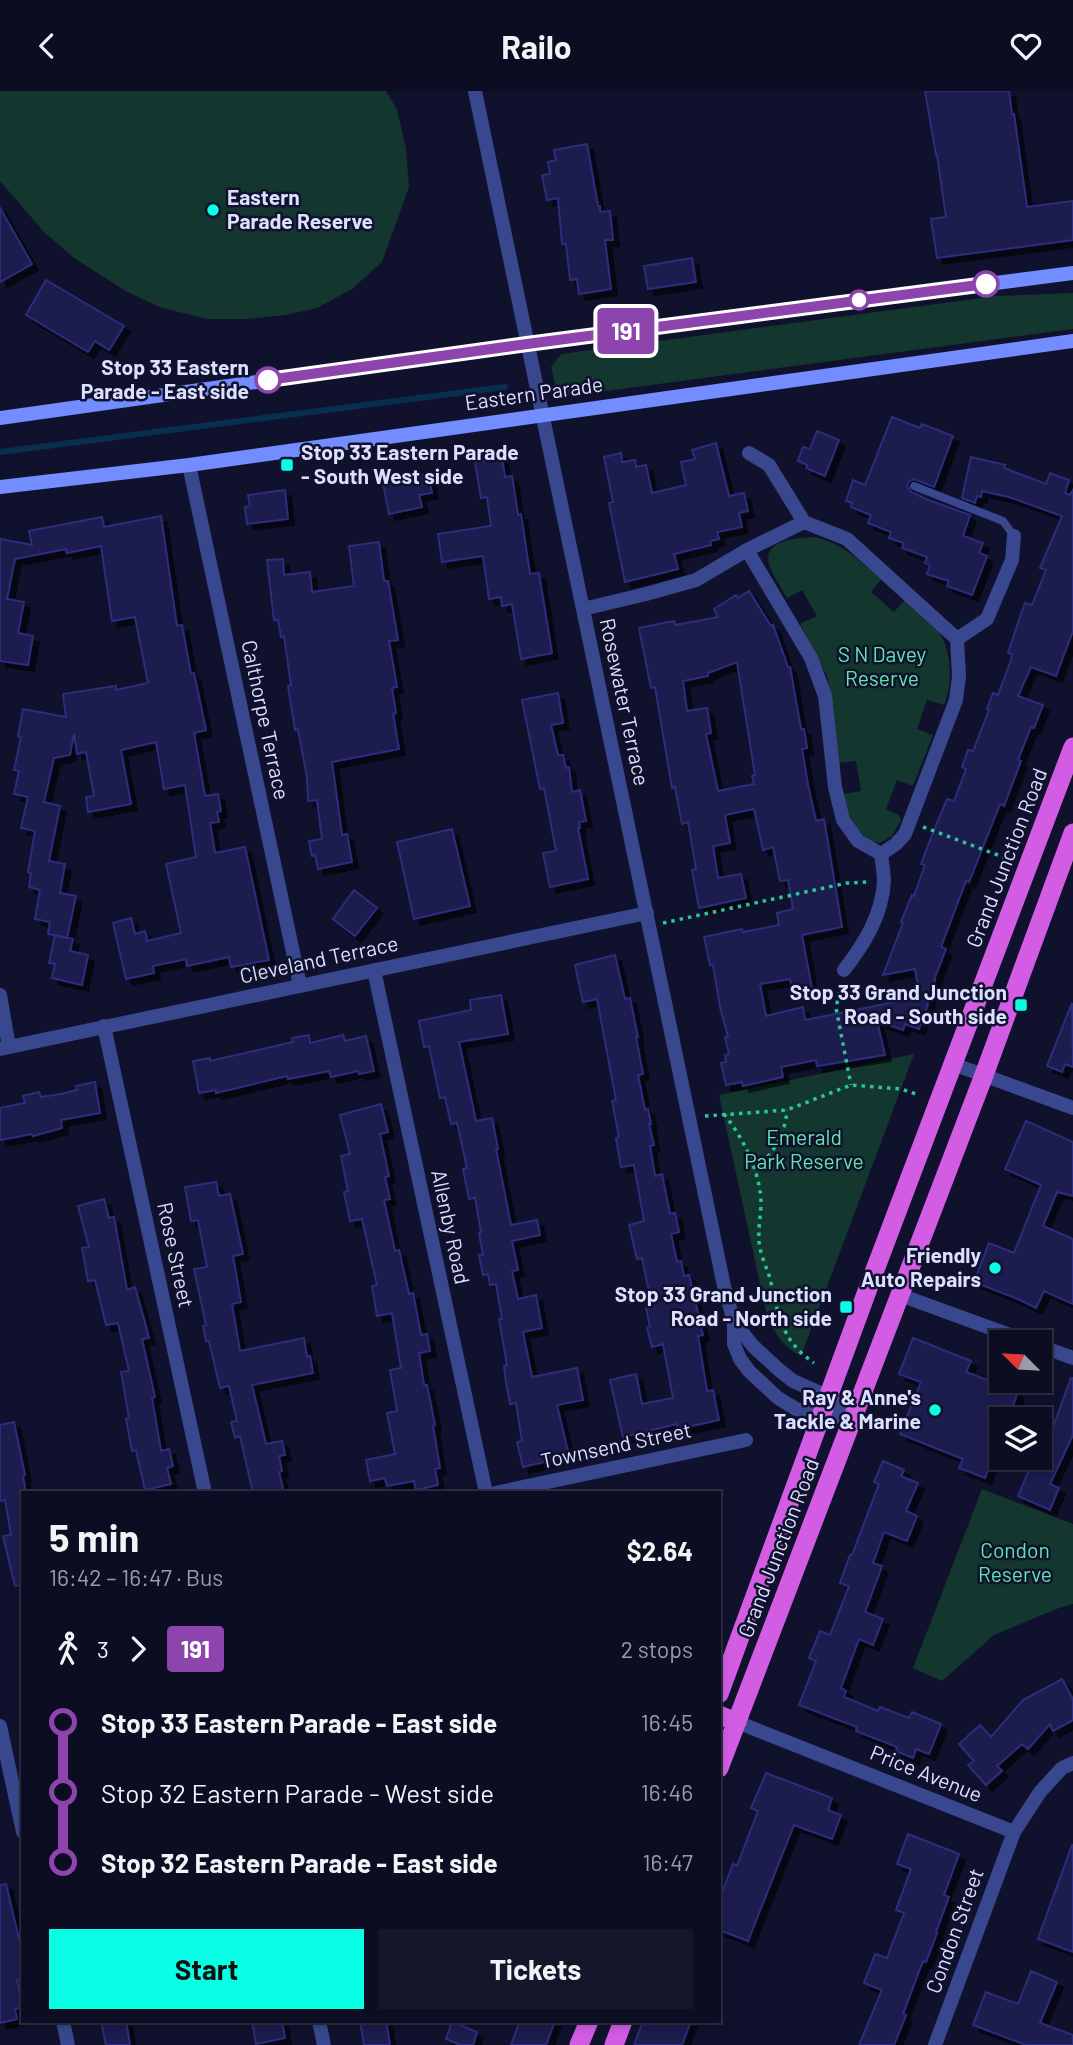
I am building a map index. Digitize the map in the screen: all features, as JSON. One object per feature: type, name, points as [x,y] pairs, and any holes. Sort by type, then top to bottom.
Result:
[{"type":"highway","name":"Grand Junction Road","points":[[721,1689],[870,1283],[1073,747]]},
{"type":"highway","name":"Grand Junction Road","points":[[721,1757],[728,1718],[852,1420],[1073,833]]},
{"type":"highway","points":[[870,1283],[900,1295]]},
{"type":"highway","points":[[579,2045],[588,2023]]},
{"type":"highway","points":[[614,2045],[621,2023]]},
{"type":"main road","points":[[0,418],[527,344],[1073,272]]},
{"type":"main road","name":"Eastern Parade","points":[[0,487],[188,465],[1073,341]]},
{"type":"street","name":"Rosewater Terrace","points":[[475,91],[724,1286],[734,1322],[734,1344],[740,1359],[778,1398],[796,1409],[826,1406]]},
{"type":"street","points":[[749,453],[769,465],[804,522],[847,539],[957,639],[959,676],[956,700],[905,834],[897,844],[881,854]]},
{"type":"street","name":"Calthorpe Terrace","points":[[188,465],[300,985]]},
{"type":"street","points":[[583,609],[696,580],[747,550],[804,522]]},
{"type":"street","points":[[957,639],[987,619],[1012,560],[1014,536]]},
{"type":"street","points":[[747,550],[811,658],[825,696],[835,787],[843,820],[858,841],[881,854]]},
{"type":"street","points":[[844,971],[866,941],[877,912],[884,881],[881,854]]},
{"type":"street","name":"Cleveland Terrace","points":[[5,1048],[374,970],[648,919]]},
{"type":"street","name":"Allenby Road","points":[[374,970],[486,1491]]},
{"type":"street","points":[[0,995],[5,1048]]},
{"type":"street","name":"Rose Street","points":[[104,1026],[205,1491]]},
{"type":"street","points":[[953,1064],[1073,1108]]},
{"type":"street","points":[[900,1295],[996,1330]]},
{"type":"street","name":"Rosewater Terrace","points":[[734,1322],[753,1346],[778,1369],[826,1406],[852,1420]]},
{"type":"street","points":[[1052,1350],[1073,1358]]},
{"type":"street","name":"Townsend Street","points":[[504,1491],[746,1440]]},
{"type":"street","name":"Price Avenue","points":[[728,1718],[1014,1832]]},
{"type":"street","points":[[0,1725],[21,1823]]},
{"type":"street","points":[[1014,1832],[1040,1792],[1062,1768],[1073,1763]]},
{"type":"street","name":"Condon Street","points":[[937,2044],[1014,1832]]},
{"type":"street","points":[[63,2023],[68,2045]]},
{"type":"street","points":[[319,2023],[324,2045]]},
{"type":"lane","points":[[914,486],[1003,521],[1014,536]]},
{"type":"path","points":[[910,822],[1006,858]]},
{"type":"path","points":[[648,919],[847,883],[884,881]]},
{"type":"path","points":[[844,971],[836,1008],[851,1085]]},
{"type":"path","points":[[689,1118],[787,1110],[851,1085],[901,1089],[916,1094]]},
{"type":"path","points":[[755,1168],[769,1157],[778,1143],[785,1127],[787,1110]]},
{"type":"path","points":[[724,1114],[755,1168],[761,1193],[759,1243],[781,1324],[790,1343],[814,1363]]},
{"type":"green space","name":"Eastern Parade Reserve","points":[[0,91],[386,91],[397,110],[406,148],[409,187],[382,262],[352,289],[317,308],[286,315],[207,319],[159,307],[124,290],[74,258],[45,233],[0,181]]},
{"type":"green space","points":[[1073,293],[1073,329],[576,395],[564,394],[556,388],[551,367],[561,354],[996,296]]},
{"type":"green space","name":"S N Davey Reserve","points":[[814,537],[842,548],[858,559],[881,579],[871,592],[894,612],[905,600],[935,626],[946,647],[950,677],[944,705],[927,700],[917,729],[933,735],[913,786],[897,780],[886,809],[899,815],[901,820],[892,836],[880,843],[869,840],[859,832],[844,800],[843,794],[861,791],[856,761],[839,763],[827,676],[800,624],[817,616],[802,590],[787,598],[768,558],[770,551],[782,542]]},
{"type":"green space","name":"Emerald Park Reserve","points":[[914,1054],[801,1356],[780,1339],[767,1316],[719,1095]]},
{"type":"green space","name":"Condon Reserve","points":[[982,1489],[1073,1524],[1073,1604],[994,1635],[942,1681],[913,1668]]},
{"type":"building","points":[[925,91],[1009,91],[1027,207],[1073,201],[1073,240],[937,258],[931,219],[946,217]]},
{"type":"building","points":[[587,144],[600,212],[610,211],[613,240],[605,240],[611,289],[579,294],[577,279],[570,280],[566,244],[562,244],[558,198],[547,200],[542,175],[550,174],[548,162],[556,160],[554,150]]},
{"type":"building","points":[[0,208],[32,264],[0,282]]},
{"type":"building","points":[[692,258],[696,282],[648,289],[644,266]]},
{"type":"building","points":[[46,280],[124,326],[109,350],[95,341],[88,352],[26,315]]},
{"type":"building","points":[[892,417],[920,428],[922,424],[953,436],[934,487],[914,479],[909,481],[907,486],[911,492],[928,500],[970,515],[963,536],[983,543],[979,553],[987,556],[972,595],[947,586],[949,581],[927,574],[930,565],[925,563],[927,557],[902,548],[904,543],[889,538],[891,532],[868,523],[871,515],[851,507],[852,503],[846,501],[853,480],[865,485]]},
{"type":"building","points":[[817,431],[839,440],[825,476],[806,468],[807,465],[798,461],[803,447],[810,449]]},
{"type":"building","points":[[716,443],[729,496],[744,493],[748,511],[739,513],[742,527],[717,532],[719,539],[710,541],[711,545],[674,554],[678,569],[625,582],[609,503],[613,502],[604,457],[621,453],[622,462],[635,460],[636,467],[646,465],[652,493],[686,485],[681,462],[695,459],[692,450]]},
{"type":"building","points":[[971,457],[1005,465],[1004,468],[1046,484],[1050,473],[1069,480],[1065,493],[1070,495],[1073,490],[1073,631],[1056,676],[1031,667],[1018,696],[1043,705],[1018,760],[1021,761],[1004,806],[1000,804],[969,882],[966,881],[941,947],[946,949],[919,1029],[905,1024],[903,1030],[877,1021],[885,1055],[817,1066],[816,1060],[781,1067],[783,1077],[743,1086],[742,1082],[726,1085],[721,1063],[726,1062],[725,1055],[729,1054],[725,1037],[728,1037],[713,965],[710,965],[704,937],[779,925],[777,913],[793,909],[788,880],[780,881],[773,847],[763,850],[754,809],[725,815],[730,843],[713,846],[718,878],[741,874],[746,898],[699,908],[692,870],[696,869],[688,822],[682,824],[675,787],[672,788],[655,687],[651,688],[639,628],[674,621],[675,625],[718,617],[714,609],[736,595],[738,598],[749,591],[771,626],[773,625],[790,667],[807,748],[802,749],[808,785],[816,821],[824,819],[842,927],[802,935],[812,989],[793,992],[790,979],[760,984],[766,1016],[803,1007],[805,1020],[920,997],[915,969],[883,975],[925,865],[921,864],[932,835],[947,799],[954,801],[966,769],[962,767],[968,750],[973,751],[993,693],[998,695],[1011,660],[1012,654],[1008,653],[1025,603],[1032,605],[1046,570],[1040,568],[1062,516],[1009,497],[982,491],[981,497],[977,496],[975,503],[962,498]],"holes":[[[737,662],[755,775],[752,776],[754,784],[718,791],[706,734],[711,733],[707,708],[687,711],[683,681],[708,676],[708,673]]]},
{"type":"building","points":[[502,458],[505,477],[512,476],[530,574],[539,573],[552,653],[521,659],[512,604],[502,606],[501,597],[489,599],[483,556],[442,562],[438,534],[491,526],[487,497],[481,498],[475,462]]},
{"type":"building","points":[[428,474],[432,493],[419,495],[422,507],[389,514],[383,483]]},
{"type":"building","points":[[285,490],[288,519],[247,524],[245,507],[250,506],[248,495]]},
{"type":"building","points":[[161,516],[177,626],[182,625],[191,674],[194,673],[206,730],[194,733],[205,796],[218,794],[221,811],[217,812],[219,822],[210,823],[215,853],[245,847],[269,960],[231,967],[229,957],[187,966],[186,959],[153,966],[154,973],[126,979],[113,923],[131,918],[135,934],[145,931],[147,941],[181,933],[166,864],[196,857],[185,785],[164,789],[156,742],[121,750],[131,804],[88,812],[86,797],[94,796],[86,752],[77,754],[74,733],[70,755],[54,758],[44,802],[60,806],[49,861],[65,864],[60,893],[76,896],[67,938],[48,934],[50,922],[35,919],[40,890],[29,887],[31,873],[28,872],[35,831],[21,828],[28,797],[14,794],[19,771],[14,770],[21,737],[18,736],[23,709],[66,717],[63,694],[116,686],[116,690],[148,683],[135,617],[112,621],[101,546],[67,553],[66,549],[15,559],[7,599],[24,602],[18,633],[33,636],[28,665],[0,661],[0,539],[32,545],[29,531],[102,517],[104,527]]},
{"type":"building","points":[[379,542],[384,581],[388,581],[398,640],[389,641],[397,687],[392,688],[399,749],[332,762],[342,835],[347,834],[352,862],[318,869],[309,841],[322,839],[317,800],[308,801],[307,777],[298,729],[295,730],[288,686],[291,685],[284,636],[281,637],[278,620],[274,620],[267,560],[283,559],[284,575],[310,572],[312,592],[354,586],[349,546]]},
{"type":"building","points":[[558,693],[563,723],[551,725],[558,755],[563,755],[566,768],[569,767],[572,792],[580,790],[586,821],[579,822],[578,828],[588,879],[550,887],[543,853],[556,851],[544,788],[540,789],[522,700]]},
{"type":"building","points":[[452,829],[470,906],[414,919],[397,842]]},
{"type":"building","points":[[354,890],[377,908],[355,936],[333,919]]},
{"type":"building","points":[[55,935],[73,939],[70,951],[88,955],[82,985],[52,978],[55,964],[49,963]]},
{"type":"building","points":[[615,955],[625,999],[630,998],[638,1037],[643,1074],[638,1075],[645,1110],[648,1109],[651,1124],[654,1145],[650,1146],[655,1176],[662,1174],[670,1214],[675,1213],[679,1232],[671,1234],[677,1262],[681,1261],[684,1276],[689,1275],[703,1335],[698,1336],[707,1391],[713,1390],[719,1420],[678,1429],[677,1424],[623,1437],[610,1380],[636,1374],[642,1404],[673,1398],[663,1344],[652,1347],[647,1328],[650,1327],[646,1308],[652,1307],[642,1258],[637,1259],[629,1225],[644,1221],[634,1165],[621,1167],[612,1101],[616,1100],[597,999],[583,1002],[575,965]]},
{"type":"building","points":[[501,995],[508,1034],[459,1042],[476,1121],[492,1118],[511,1225],[537,1220],[540,1235],[512,1241],[518,1270],[512,1271],[518,1299],[536,1295],[542,1328],[523,1332],[532,1377],[577,1368],[583,1400],[557,1405],[569,1456],[523,1467],[517,1442],[522,1441],[516,1403],[510,1404],[506,1382],[504,1366],[507,1365],[496,1284],[490,1285],[488,1274],[483,1275],[479,1255],[483,1255],[481,1232],[475,1198],[469,1199],[463,1169],[467,1168],[457,1123],[451,1124],[445,1097],[440,1098],[429,1046],[424,1047],[419,1021],[471,1010],[470,1000]]},
{"type":"building","points":[[1072,1003],[1073,1067],[1065,1064],[1062,1072],[1047,1066]]},
{"type":"building","points":[[309,1035],[310,1043],[343,1035],[345,1041],[366,1036],[374,1071],[359,1074],[358,1071],[331,1077],[329,1071],[288,1079],[287,1076],[216,1093],[216,1090],[199,1093],[193,1061],[210,1058],[210,1061],[293,1042],[292,1038]]},
{"type":"building","points":[[95,1082],[100,1113],[61,1120],[62,1128],[33,1136],[32,1134],[0,1140],[0,1108],[25,1103],[23,1096],[39,1092],[41,1097],[61,1094],[77,1090],[76,1086]]},
{"type":"building","points":[[381,1104],[388,1132],[380,1134],[389,1176],[385,1177],[390,1199],[384,1200],[395,1251],[399,1250],[409,1294],[413,1293],[421,1335],[427,1334],[430,1351],[419,1353],[435,1425],[433,1426],[440,1468],[435,1469],[438,1485],[416,1490],[414,1481],[387,1486],[385,1478],[370,1481],[366,1460],[395,1454],[387,1413],[397,1411],[390,1370],[401,1368],[392,1313],[377,1316],[372,1286],[377,1285],[362,1219],[350,1221],[344,1192],[348,1191],[341,1156],[350,1154],[340,1115]]},
{"type":"building","points":[[1026,1121],[1073,1142],[1073,1196],[1057,1192],[1043,1226],[1073,1239],[1073,1304],[1044,1291],[1036,1308],[974,1282],[989,1243],[1014,1253],[1041,1185],[1005,1169]]},
{"type":"building","points":[[216,1182],[219,1196],[230,1194],[243,1254],[233,1256],[241,1302],[232,1304],[240,1351],[304,1338],[307,1357],[310,1356],[313,1373],[252,1385],[266,1444],[282,1441],[285,1455],[279,1456],[282,1471],[279,1472],[284,1491],[253,1491],[240,1436],[235,1438],[231,1422],[237,1421],[229,1386],[220,1388],[203,1326],[206,1325],[194,1269],[207,1267],[198,1220],[191,1221],[185,1187]]},
{"type":"building","points":[[104,1199],[109,1218],[114,1217],[127,1290],[135,1287],[149,1338],[142,1339],[155,1397],[152,1398],[161,1451],[169,1449],[173,1466],[167,1468],[171,1484],[145,1490],[136,1450],[132,1451],[126,1419],[129,1418],[121,1372],[129,1371],[118,1323],[106,1325],[95,1280],[88,1281],[82,1248],[89,1247],[78,1206]]},
{"type":"building","points":[[913,1338],[971,1361],[966,1372],[989,1381],[989,1393],[1018,1393],[1012,1407],[989,1407],[989,1468],[985,1478],[959,1468],[963,1459],[900,1434],[921,1382],[899,1374]]},
{"type":"building","points":[[1073,1378],[1073,1435],[1050,1484],[1059,1488],[1050,1510],[1018,1496],[1029,1470],[1052,1470],[1052,1430]]},
{"type":"building","points":[[14,1422],[25,1475],[26,1491],[21,1491],[21,1585],[15,1586],[3,1536],[11,1535],[5,1500],[0,1501],[0,1425]]},
{"type":"building","points":[[883,1461],[904,1470],[901,1476],[918,1483],[906,1511],[917,1516],[907,1541],[884,1532],[873,1563],[882,1566],[865,1612],[883,1619],[873,1645],[859,1639],[841,1688],[846,1691],[844,1697],[878,1711],[880,1707],[909,1718],[912,1712],[941,1724],[929,1754],[916,1749],[913,1758],[896,1751],[897,1747],[856,1731],[857,1727],[799,1705],[816,1661],[809,1658],[820,1631],[830,1635],[849,1586],[840,1583],[879,1484],[874,1482]]},
{"type":"building","points":[[1062,1679],[1073,1699],[1073,1720],[1053,1731],[1050,1724],[1028,1749],[1022,1744],[997,1766],[1002,1771],[986,1785],[968,1765],[974,1761],[959,1744],[980,1725],[991,1737],[1023,1700]]},
{"type":"building","points":[[766,1773],[832,1798],[828,1810],[841,1815],[832,1839],[794,1825],[748,1941],[721,1931],[721,1896],[733,1864],[737,1866],[758,1811],[751,1808]]},
{"type":"building","points":[[908,1834],[959,1854],[944,1895],[949,1897],[937,1933],[926,1962],[923,1961],[894,2045],[859,2045],[882,1990],[864,1983],[875,1954],[887,1958],[904,1913],[896,1910],[911,1869],[897,1864]]},
{"type":"building","points":[[1073,1845],[1073,1952],[1038,1939]]},
{"type":"building","points":[[6,1884],[21,1948],[21,1979],[17,1980],[21,2007],[15,2009],[17,2019],[0,2023],[0,1885]]},
{"type":"building","points":[[1031,1971],[1057,1982],[1040,2023],[1073,2035],[1073,2045],[1026,2045],[973,2025],[986,1992],[1018,2004]]},
{"type":"building","points":[[101,2023],[126,2023],[130,2045],[106,2045]]},
{"type":"building","points":[[252,2023],[282,2023],[285,2038],[256,2044]]},
{"type":"building","points":[[360,2023],[386,2023],[390,2045],[364,2045]]},
{"type":"building","points":[[452,2023],[477,2032],[473,2045],[460,2045],[446,2039]]},
{"type":"building","points":[[519,2023],[554,2023],[546,2045],[511,2045]]},
{"type":"building","points":[[642,2023],[690,2023],[682,2045],[634,2045]]},
{"type":"waterway","points":[[0,452],[505,387]]},
{"type":"bus line","name":"191","points":[[268,380],[986,284]]},
{"type":"place","name":"Eastern Parade Reserve","points":[[213,210]]},
{"type":"place","name":"Stop 33 Eastern Parade - East side","points":[[268,380]]},
{"type":"place","name":"Stop 33 Eastern Parade - South West side","points":[[287,465]]},
{"type":"place","name":"Stop 33 Grand Junction Road - South side","points":[[1021,1005]]},
{"type":"place","name":"Friendly Auto Repairs","points":[[995,1268]]},
{"type":"place","name":"Stop 33 Grand Junction Road - North side","points":[[846,1307]]},
{"type":"place","name":"Ray & Anne's Tackle & Marine","points":[[935,1410]]}]
